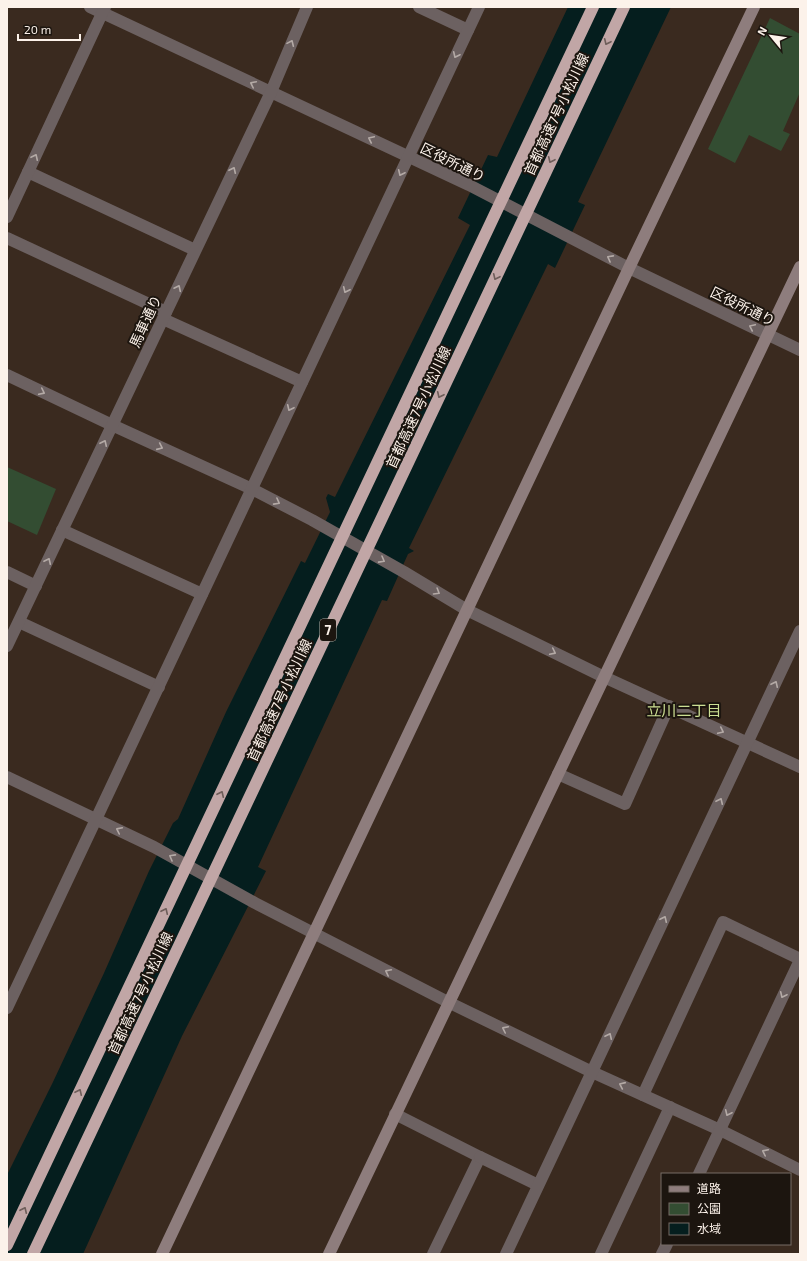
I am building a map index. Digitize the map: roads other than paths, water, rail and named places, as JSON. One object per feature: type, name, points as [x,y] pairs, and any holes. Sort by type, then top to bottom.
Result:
[{"type":"highway","name":"首都高速7号小松川線","points":[[7,1245],[594,7]]},
{"type":"highway","name":"首都高速7号小松川線","points":[[33,1254],[624,7]]},
{"type":"street","name":"区役所通り","points":[[90,7],[104,10],[271,92],[469,185],[629,268],[800,350]]},
{"type":"street","name":"馬車通り","points":[[7,646],[271,92],[307,7]]},
{"type":"street","points":[[419,7],[468,30]]},
{"type":"street","points":[[7,1008],[479,7]]},
{"type":"street","points":[[162,1254],[754,7]]},
{"type":"street","points":[[7,217],[104,10]]},
{"type":"street","points":[[28,172],[195,250]]},
{"type":"street","points":[[7,238],[164,316],[302,382]]},
{"type":"street","points":[[329,1254],[800,267]]},
{"type":"street","points":[[7,375],[112,426],[252,489],[312,520],[404,572],[467,610],[604,677],[800,767]]},
{"type":"street","points":[[62,530],[202,594]]},
{"type":"street","points":[[7,572],[36,586]]},
{"type":"street","points":[[19,622],[159,686]]},
{"type":"street","points":[[506,1254],[800,631]]},
{"type":"street","points":[[558,774],[625,804],[669,706]]},
{"type":"street","points":[[7,777],[154,847],[255,903],[448,1002],[592,1072],[720,1130],[800,1170]]},
{"type":"street","points":[[643,1095],[723,922],[800,959],[699,1173]]},
{"type":"street","points":[[601,1254],[670,1107]]},
{"type":"street","points":[[395,1114],[538,1185]]},
{"type":"street","points":[[433,1254],[480,1157]]},
{"type":"street","points":[[662,1254],[666,1245]]},
{"type":"water","points":[[568,7],[671,7],[578,202],[585,205],[555,268],[548,264],[409,548],[414,551],[408,554],[387,601],[382,600],[258,867],[266,871],[182,1036],[83,1254],[7,1254],[7,1175],[53,1082],[104,973],[149,871],[173,823],[178,819],[226,712],[301,561],[305,563],[330,512],[326,498],[328,494],[335,497],[470,225],[458,218],[488,155],[497,157]]},
{"type":"district","name":"立川二丁目","points":[[684,710]]}]
